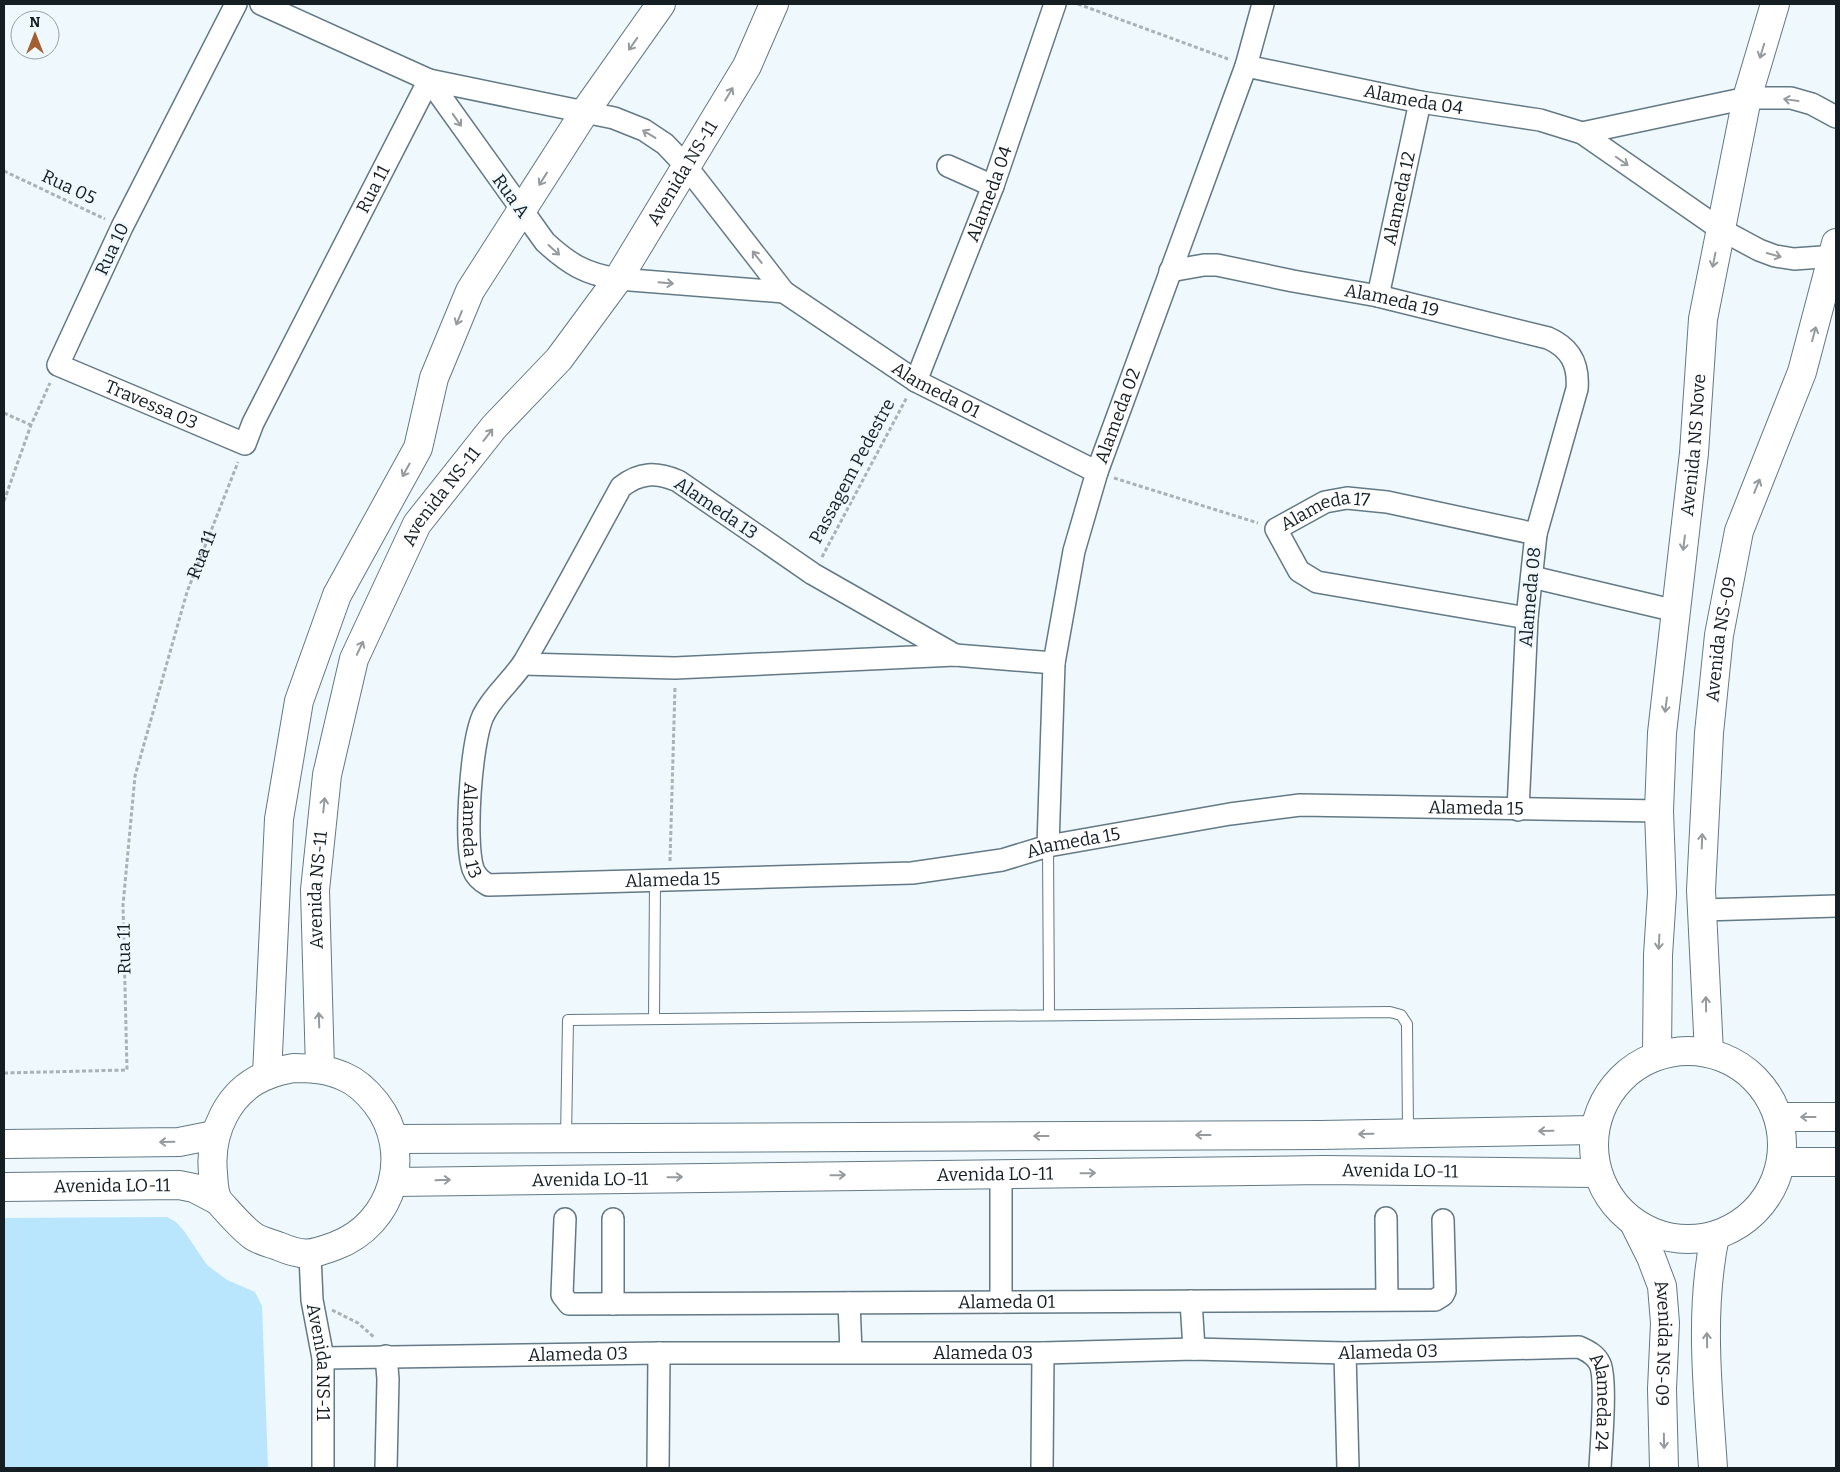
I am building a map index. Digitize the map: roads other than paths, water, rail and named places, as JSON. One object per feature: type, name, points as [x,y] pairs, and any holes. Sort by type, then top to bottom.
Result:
[{"type":"street","name":"Rua 10","points":[[58,365],[122,227],[236,4]]},
{"type":"street","points":[[261,4],[428,80],[614,118],[644,130],[665,144],[686,166],[784,292]]},
{"type":"street","points":[[267,1075],[279,818],[299,701],[337,595],[418,448],[434,378],[470,291],[584,113],[661,4]]},
{"type":"street","name":"Avenida NS-11","points":[[320,1069],[315,890],[327,775],[354,659],[417,524],[494,427],[558,359],[618,279],[747,66],[774,4]]},
{"type":"street","name":"Alameda 04","points":[[916,381],[993,186],[1055,4]]},
{"type":"street","name":"Alameda 02","points":[[1048,846],[1054,663],[1074,551],[1097,472],[1246,66],[1263,4]]},
{"type":"street","name":"Avenida NS Nove","points":[[1657,1054],[1658,955],[1662,893],[1659,810],[1662,733],[1694,453],[1703,319],[1747,98],[1775,4]]},
{"type":"street","name":"Alameda 04","points":[[1246,66],[1420,102],[1540,120],[1582,133]]},
{"type":"street","name":"Rua A","points":[[428,80],[544,242],[566,261],[592,275],[618,279],[784,292]]},
{"type":"street","name":"Rua 11","points":[[244,444],[270,388],[428,80]]},
{"type":"street","points":[[1582,133],[1747,98],[1791,98],[1812,104],[1836,117]]},
{"type":"street","name":"Alameda 12","points":[[1378,296],[1420,102]]},
{"type":"street","points":[[1582,133],[1720,229],[1775,256],[1794,259],[1835,252]]},
{"type":"street","points":[[948,166],[993,186]]},
{"type":"street","name":"Avenida NS-09","points":[[1708,1053],[1702,910],[1703,810],[1708,733],[1719,635],[1739,531],[1802,372],[1835,252]]},
{"type":"street","name":"Alameda 19","points":[[1170,271],[1204,265],[1217,266],[1378,296],[1548,338],[1560,343],[1576,363],[1578,374],[1577,389]]},
{"type":"street","name":"Alameda 01","points":[[784,292],[916,381],[1097,472]]},
{"type":"street","name":"Travessa 03","points":[[58,365],[244,444]]},
{"type":"street","name":"Alameda 08","points":[[1518,810],[1527,618],[1536,534],[1577,389]]},
{"type":"street","name":"Alameda 13","points":[[488,885],[479,879],[474,871],[468,841],[476,737],[490,704],[523,664],[621,486],[641,475],[655,474],[678,481],[813,574],[955,654]]},
{"type":"street","name":"Alameda 17","points":[[1527,618],[1317,582],[1299,571],[1276,528],[1325,502],[1348,498],[1387,502],[1536,534]]},
{"type":"street","points":[[1532,577],[1676,611]]},
{"type":"street","name":"Alameda 13","points":[[523,664],[675,668],[955,654],[1054,663]]},
{"type":"street","name":"Alameda 15","points":[[488,885],[663,882],[912,873],[1002,860],[1048,846],[1230,814],[1300,805],[1518,810],[1659,810]]},
{"type":"street","points":[[1702,910],[1836,906]]},
{"type":"street","points":[[1689,1051],[1708,1053],[1740,1066],[1764,1088],[1779,1117],[1783,1140],[1782,1162],[1774,1187],[1759,1208],[1739,1225],[1715,1236],[1681,1240],[1664,1237],[1634,1224],[1611,1201],[1597,1173],[1593,1151],[1594,1130],[1603,1103],[1620,1080],[1657,1054],[1689,1051]]},
{"type":"street","points":[[215,1199],[211,1158],[214,1135],[226,1110],[244,1090],[267,1075],[293,1068],[320,1069],[346,1077],[368,1093],[385,1114],[394,1139],[397,1161],[394,1182],[387,1201],[375,1218],[360,1233],[342,1243],[310,1255]]},
{"type":"street","points":[[1779,1117],[1836,1117]]},
{"type":"street","name":"Avenida LO-11","points":[[394,1139],[1408,1134],[1594,1130]]},
{"type":"street","points":[[4,1144],[179,1142],[214,1135]]},
{"type":"street","points":[[1782,1162],[1836,1162]]},
{"type":"street","name":"Avenida LO-11","points":[[394,1182],[1324,1170],[1597,1173]]},
{"type":"street","points":[[1001,1174],[1001,1302]]},
{"type":"street","name":"Avenida LO-11","points":[[4,1187],[179,1185],[194,1188],[215,1199],[254,1237],[287,1250],[310,1255]]},
{"type":"street","points":[[1386,1218],[1387,1299]]},
{"type":"street","name":"Alameda 01","points":[[566,1219],[562,1295],[570,1304],[1435,1300],[1445,1291],[1443,1220]]},
{"type":"street","points":[[613,1219],[614,1304]]},
{"type":"street","name":"Avenida NS-09","points":[[1634,1224],[1651,1257],[1662,1286],[1665,1323],[1662,1389],[1664,1468]]},
{"type":"street","points":[[1713,1468],[1708,1389],[1706,1295],[1715,1236]]},
{"type":"street","name":"Avenida NS-11","points":[[310,1255],[312,1300],[322,1358],[323,1468]]},
{"type":"street","points":[[1191,1301],[1194,1349]]},
{"type":"street","points":[[848,1303],[851,1352]]},
{"type":"street","name":"Alameda 03","points":[[322,1358],[659,1353],[1044,1353],[1194,1349],[1345,1353],[1580,1347]]},
{"type":"street","name":"Alameda 24","points":[[1580,1347],[1594,1356],[1602,1372],[1600,1468]]},
{"type":"street","points":[[658,1468],[659,1353]]},
{"type":"street","points":[[1042,1468],[1044,1353]]},
{"type":"street","points":[[1345,1353],[1348,1468]]},
{"type":"street","points":[[386,1356],[386,1468]]},
{"type":"lane","points":[[1048,846],[1049,1014]]},
{"type":"lane","points":[[654,1018],[663,882]]},
{"type":"lane","points":[[566,1139],[568,1020],[1049,1014],[1390,1012],[1401,1015],[1407,1024],[1408,1134]]}]
